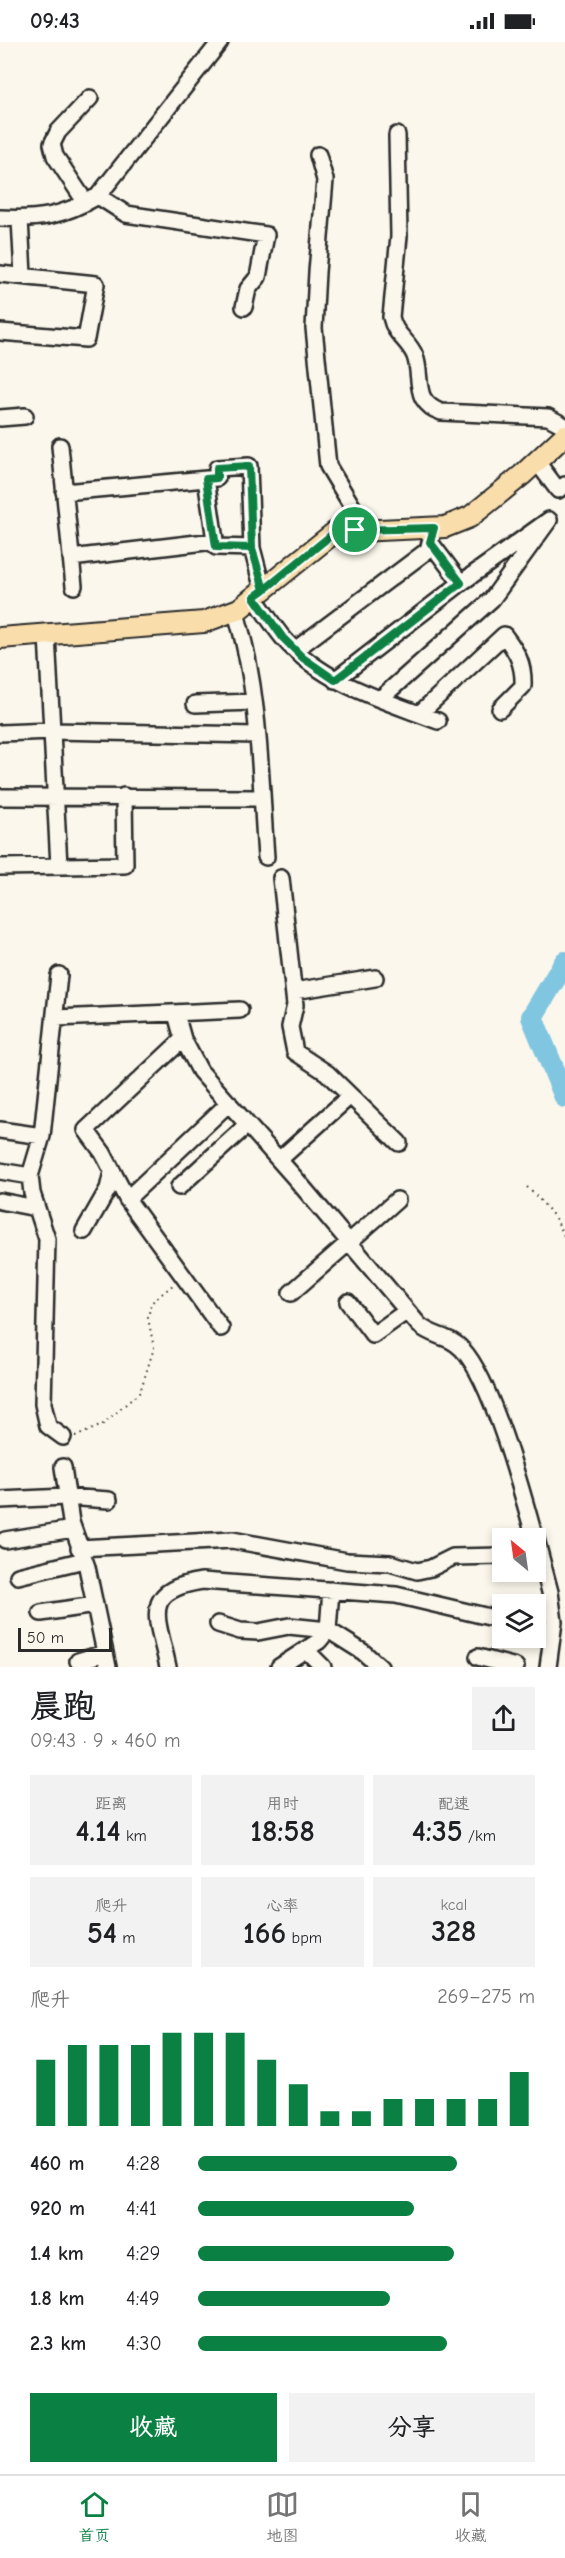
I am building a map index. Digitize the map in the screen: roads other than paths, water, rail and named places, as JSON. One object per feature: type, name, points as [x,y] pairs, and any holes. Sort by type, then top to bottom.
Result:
[{"type":"main road","points":[[0,638],[204,622],[235,610],[259,594],[335,532],[355,530],[432,535],[470,517],[537,462],[565,435]]},
{"type":"street","points":[[0,218],[52,217],[92,199],[220,42]]},
{"type":"street","points":[[90,98],[58,132],[52,144],[55,156],[92,199],[126,214],[266,235],[258,277],[248,289],[244,307]]},
{"type":"street","points":[[397,135],[399,236],[391,316],[393,328],[398,336],[408,342],[416,358],[422,395],[430,407],[441,412],[548,417],[565,426]]},
{"type":"street","points":[[318,155],[325,180],[314,328],[328,466],[352,506],[355,530]]},
{"type":"street","points":[[20,219],[23,275]]},
{"type":"street","points":[[0,274],[96,284],[86,339],[0,332]]},
{"type":"street","points":[[0,418],[25,416]]},
{"type":"street","points":[[60,446],[74,586]]},
{"type":"street","points":[[537,462],[558,490],[565,485]]},
{"type":"street","points":[[64,492],[217,478],[217,468],[249,466],[252,548],[259,594],[283,638],[335,680],[438,721]]},
{"type":"street","points":[[206,479],[216,547],[252,548]]},
{"type":"street","points":[[335,680],[461,583],[549,520],[492,599],[380,699]]},
{"type":"street","points":[[432,535],[461,583]]},
{"type":"street","points":[[295,650],[428,550],[432,535]]},
{"type":"street","points":[[72,558],[214,541]]},
{"type":"street","points":[[235,610],[244,638],[254,702],[266,856]]},
{"type":"street","points":[[48,635],[59,866]]},
{"type":"street","points":[[419,714],[504,635],[518,653],[523,670],[523,686],[500,709]]},
{"type":"street","points":[[195,704],[254,702]]},
{"type":"street","points":[[0,733],[52,731],[257,735]]},
{"type":"street","points":[[0,867],[125,865],[124,796]]},
{"type":"street","points":[[0,797],[262,798]]},
{"type":"street","points":[[281,878],[294,991],[295,1005],[290,1028],[295,1052],[327,1073],[399,1143]]},
{"type":"street","points":[[59,975],[42,1136],[30,1176],[36,1208],[47,1239],[43,1404],[48,1426],[63,1437]]},
{"type":"street","points":[[294,991],[375,978]]},
{"type":"street","points":[[56,1018],[240,1010]]},
{"type":"street","points":[[176,1014],[183,1039],[200,1071],[407,1311],[429,1334],[447,1336],[463,1350],[476,1368],[496,1416],[532,1528]]},
{"type":"street","points":[[183,1039],[86,1130],[103,1153],[127,1199],[221,1328]]},
{"type":"street","points":[[279,1160],[350,1096]]},
{"type":"street","points":[[127,1199],[229,1103]]},
{"type":"street","points":[[179,1187],[248,1125]]},
{"type":"street","points":[[0,1130],[42,1136]]},
{"type":"street","points":[[0,1172],[30,1176]]},
{"type":"street","points":[[84,1231],[103,1199],[112,1172]]},
{"type":"street","points":[[291,1293],[397,1200]]},
{"type":"street","points":[[0,1201],[36,1208]]},
{"type":"street","points":[[348,1302],[373,1335],[407,1311]]},
{"type":"street","points":[[63,1467],[66,1497],[73,1529],[82,1554],[107,1660],[78,1661]]},
{"type":"street","points":[[0,1500],[66,1497],[109,1500]]},
{"type":"street","points":[[5,1540],[73,1529]]},
{"type":"street","points":[[18,1576],[82,1554],[232,1540],[347,1561],[390,1563],[417,1571],[431,1568],[453,1557],[492,1557]]},
{"type":"street","points":[[546,1580],[554,1622],[548,1667]]},
{"type":"street","points":[[168,1667],[158,1615],[159,1600],[164,1592],[179,1585],[202,1581],[396,1594],[492,1618]]},
{"type":"street","points":[[280,1667],[306,1650],[328,1630],[331,1590]]},
{"type":"street","points":[[41,1613],[95,1605]]},
{"type":"street","points":[[218,1624],[240,1631],[258,1632],[289,1626],[328,1630],[382,1666]]},
{"type":"street","points":[[546,1630],[552,1632]]},
{"type":"street","points":[[306,1650],[323,1667]]},
{"type":"street","points":[[478,1657],[516,1667]]},
{"type":"waterway","points":[[565,962],[532,1017],[565,1097]]}]
